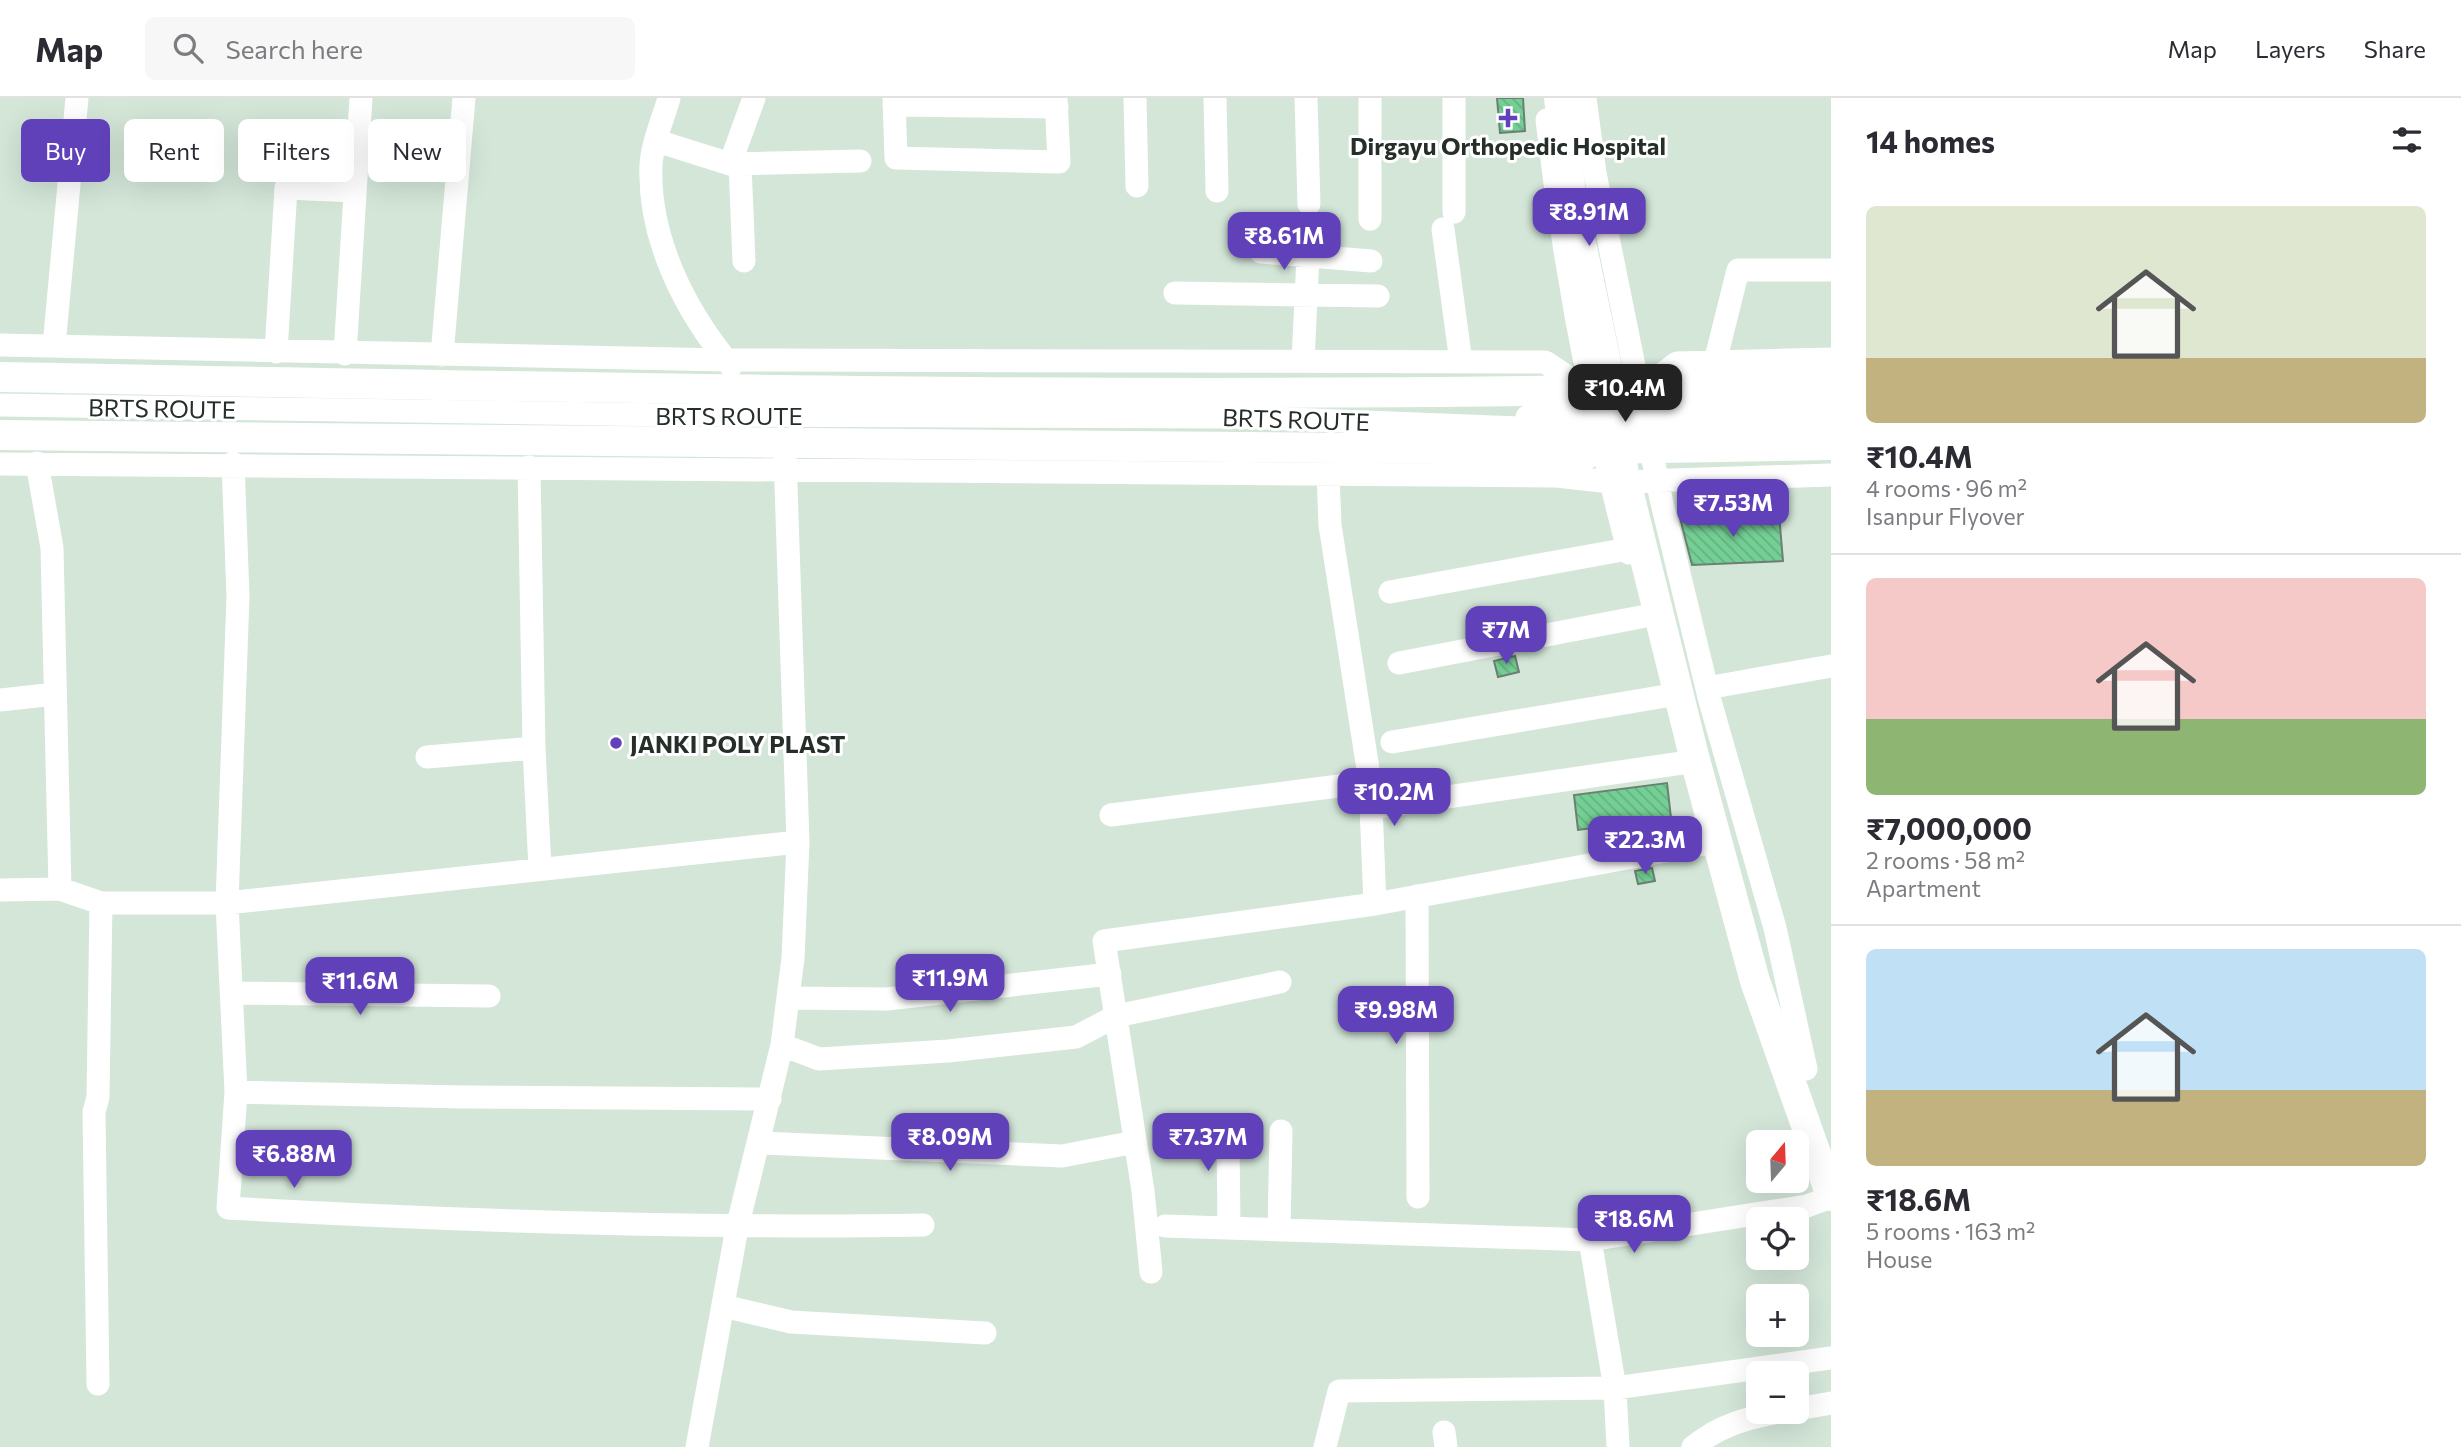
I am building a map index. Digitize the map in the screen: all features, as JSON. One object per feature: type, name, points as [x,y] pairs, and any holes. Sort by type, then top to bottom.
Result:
[{"type":"main road","points":[[1559,98],[1572,200],[1607,367],[1624,474],[1694,756],[1733,896],[1762,977],[1831,1197]]},
{"type":"main road","points":[[1569,98],[1583,198],[1618,365],[1635,472],[1704,753],[1762,977],[1806,1069],[1831,1144]]},
{"type":"main road","points":[[0,377],[943,392],[1597,421],[1646,420],[1831,385]]},
{"type":"main road","points":[[0,435],[785,455],[1646,420],[1831,445]]},
{"type":"street","points":[[54,346],[77,98]]},
{"type":"street","points":[[345,354],[361,98]]},
{"type":"street","points":[[442,355],[464,98]]},
{"type":"street","points":[[669,98],[651,163],[654,218],[682,292],[707,337],[752,391]]},
{"type":"street","points":[[744,261],[735,164],[754,98]]},
{"type":"street","points":[[1135,98],[1137,186]]},
{"type":"street","points":[[1215,98],[1217,191]]},
{"type":"street","points":[[1306,98],[1309,204]]},
{"type":"street","points":[[1370,98],[1370,219]]},
{"type":"street","points":[[1454,98],[1448,221],[1461,362]]},
{"type":"street","points":[[1545,98],[1560,234],[1610,482],[1723,915],[1762,977]]},
{"type":"street","points":[[1585,98],[1595,173],[1657,480],[1707,688],[1774,928],[1806,1069]]},
{"type":"street","points":[[894,102],[1057,103],[1059,162],[896,158],[894,102]]},
{"type":"street","points":[[657,141],[735,164],[860,161]]},
{"type":"street","points":[[276,352],[286,188],[355,191]]},
{"type":"street","points":[[1261,252],[1371,261]]},
{"type":"street","points":[[1303,361],[1304,293],[1308,256]]},
{"type":"street","points":[[1715,362],[1738,270],[1831,270]]},
{"type":"street","points":[[1175,293],[1378,296]]},
{"type":"street","points":[[0,345],[726,360],[1677,363],[1831,359]]},
{"type":"street","points":[[605,388],[606,358]]},
{"type":"street","points":[[940,360],[943,392]]},
{"type":"street","points":[[1545,362],[1597,421]]},
{"type":"street","points":[[1646,420],[1677,363]]},
{"type":"street","name":"BRTS ROUTE","points":[[0,405],[671,415],[1238,417],[1458,424],[1597,421]]},
{"type":"street","points":[[1646,420],[1831,408]]},
{"type":"street","points":[[1646,420],[1831,429]]},
{"type":"street","points":[[1557,476],[1597,421]]},
{"type":"street","points":[[0,464],[233,463],[529,467],[785,455],[1328,474],[1557,476],[1610,482],[1831,475]]},
{"type":"street","points":[[697,1447],[737,1228],[782,1045],[788,998],[799,842],[785,455]]},
{"type":"street","points":[[37,463],[52,548],[60,889]]},
{"type":"street","points":[[233,463],[238,596],[227,903],[236,1092],[228,1208],[463,1221],[737,1228],[923,1226]]},
{"type":"street","points":[[529,467],[534,748],[540,869]]},
{"type":"street","points":[[1328,474],[1329,525],[1370,782],[1375,904]]},
{"type":"street","points":[[1390,592],[1628,549]]},
{"type":"street","points":[[1399,663],[1646,615]]},
{"type":"street","points":[[1707,688],[1831,666]]},
{"type":"street","points":[[0,700],[55,694]]},
{"type":"street","points":[[1392,742],[1666,696]]},
{"type":"street","points":[[427,757],[534,748]]},
{"type":"street","points":[[1371,808],[1682,763]]},
{"type":"street","points":[[1111,815],[1370,782]]},
{"type":"street","points":[[0,890],[60,889],[101,903],[227,903],[799,842]]},
{"type":"street","points":[[1151,1272],[1135,1142],[1104,941],[1375,904],[1704,844]]},
{"type":"street","points":[[1417,896],[1418,1197]]},
{"type":"street","points":[[98,1384],[94,1112],[98,1097],[101,903]]},
{"type":"street","points":[[788,998],[887,999],[1110,974]]},
{"type":"street","points":[[782,1045],[819,1059],[948,1051],[1076,1037],[1116,1016],[1280,982]]},
{"type":"street","points":[[232,993],[489,996]]},
{"type":"street","points":[[236,1092],[770,1099]]},
{"type":"street","points":[[1279,1230],[1281,1131]]},
{"type":"street","points":[[1170,1135],[1216,1135],[1228,1138],[1229,1228]]},
{"type":"street","points":[[760,1143],[1062,1156],[1135,1142]]},
{"type":"street","points":[[1166,1226],[1590,1240],[1807,1206],[1831,1197]]},
{"type":"street","points":[[1590,1240],[1615,1388],[1618,1447]]},
{"type":"street","points":[[723,1306],[791,1322],[985,1333]]},
{"type":"street","points":[[1325,1447],[1339,1391],[1615,1388],[1831,1358]]},
{"type":"street","points":[[1809,1407],[1831,1403]]},
{"type":"street","points":[[1693,1447],[1708,1435],[1746,1418]]},
{"type":"building","points":[[1497,98],[1523,98],[1525,131],[1500,133]]},
{"type":"building","points":[[1779,514],[1783,561],[1692,565],[1680,518]]},
{"type":"building","points":[[1515,656],[1519,672],[1498,677],[1494,661]]},
{"type":"building","points":[[1667,783],[1671,818],[1578,830],[1574,795]]},
{"type":"building","points":[[1652,868],[1655,881],[1638,884],[1635,871]]},
{"type":"place","name":"Dirgayu Orthopedic Hospital","points":[[1508,118]]},
{"type":"place","name":"JANKI POLY PLAST","points":[[616,743]]}]
